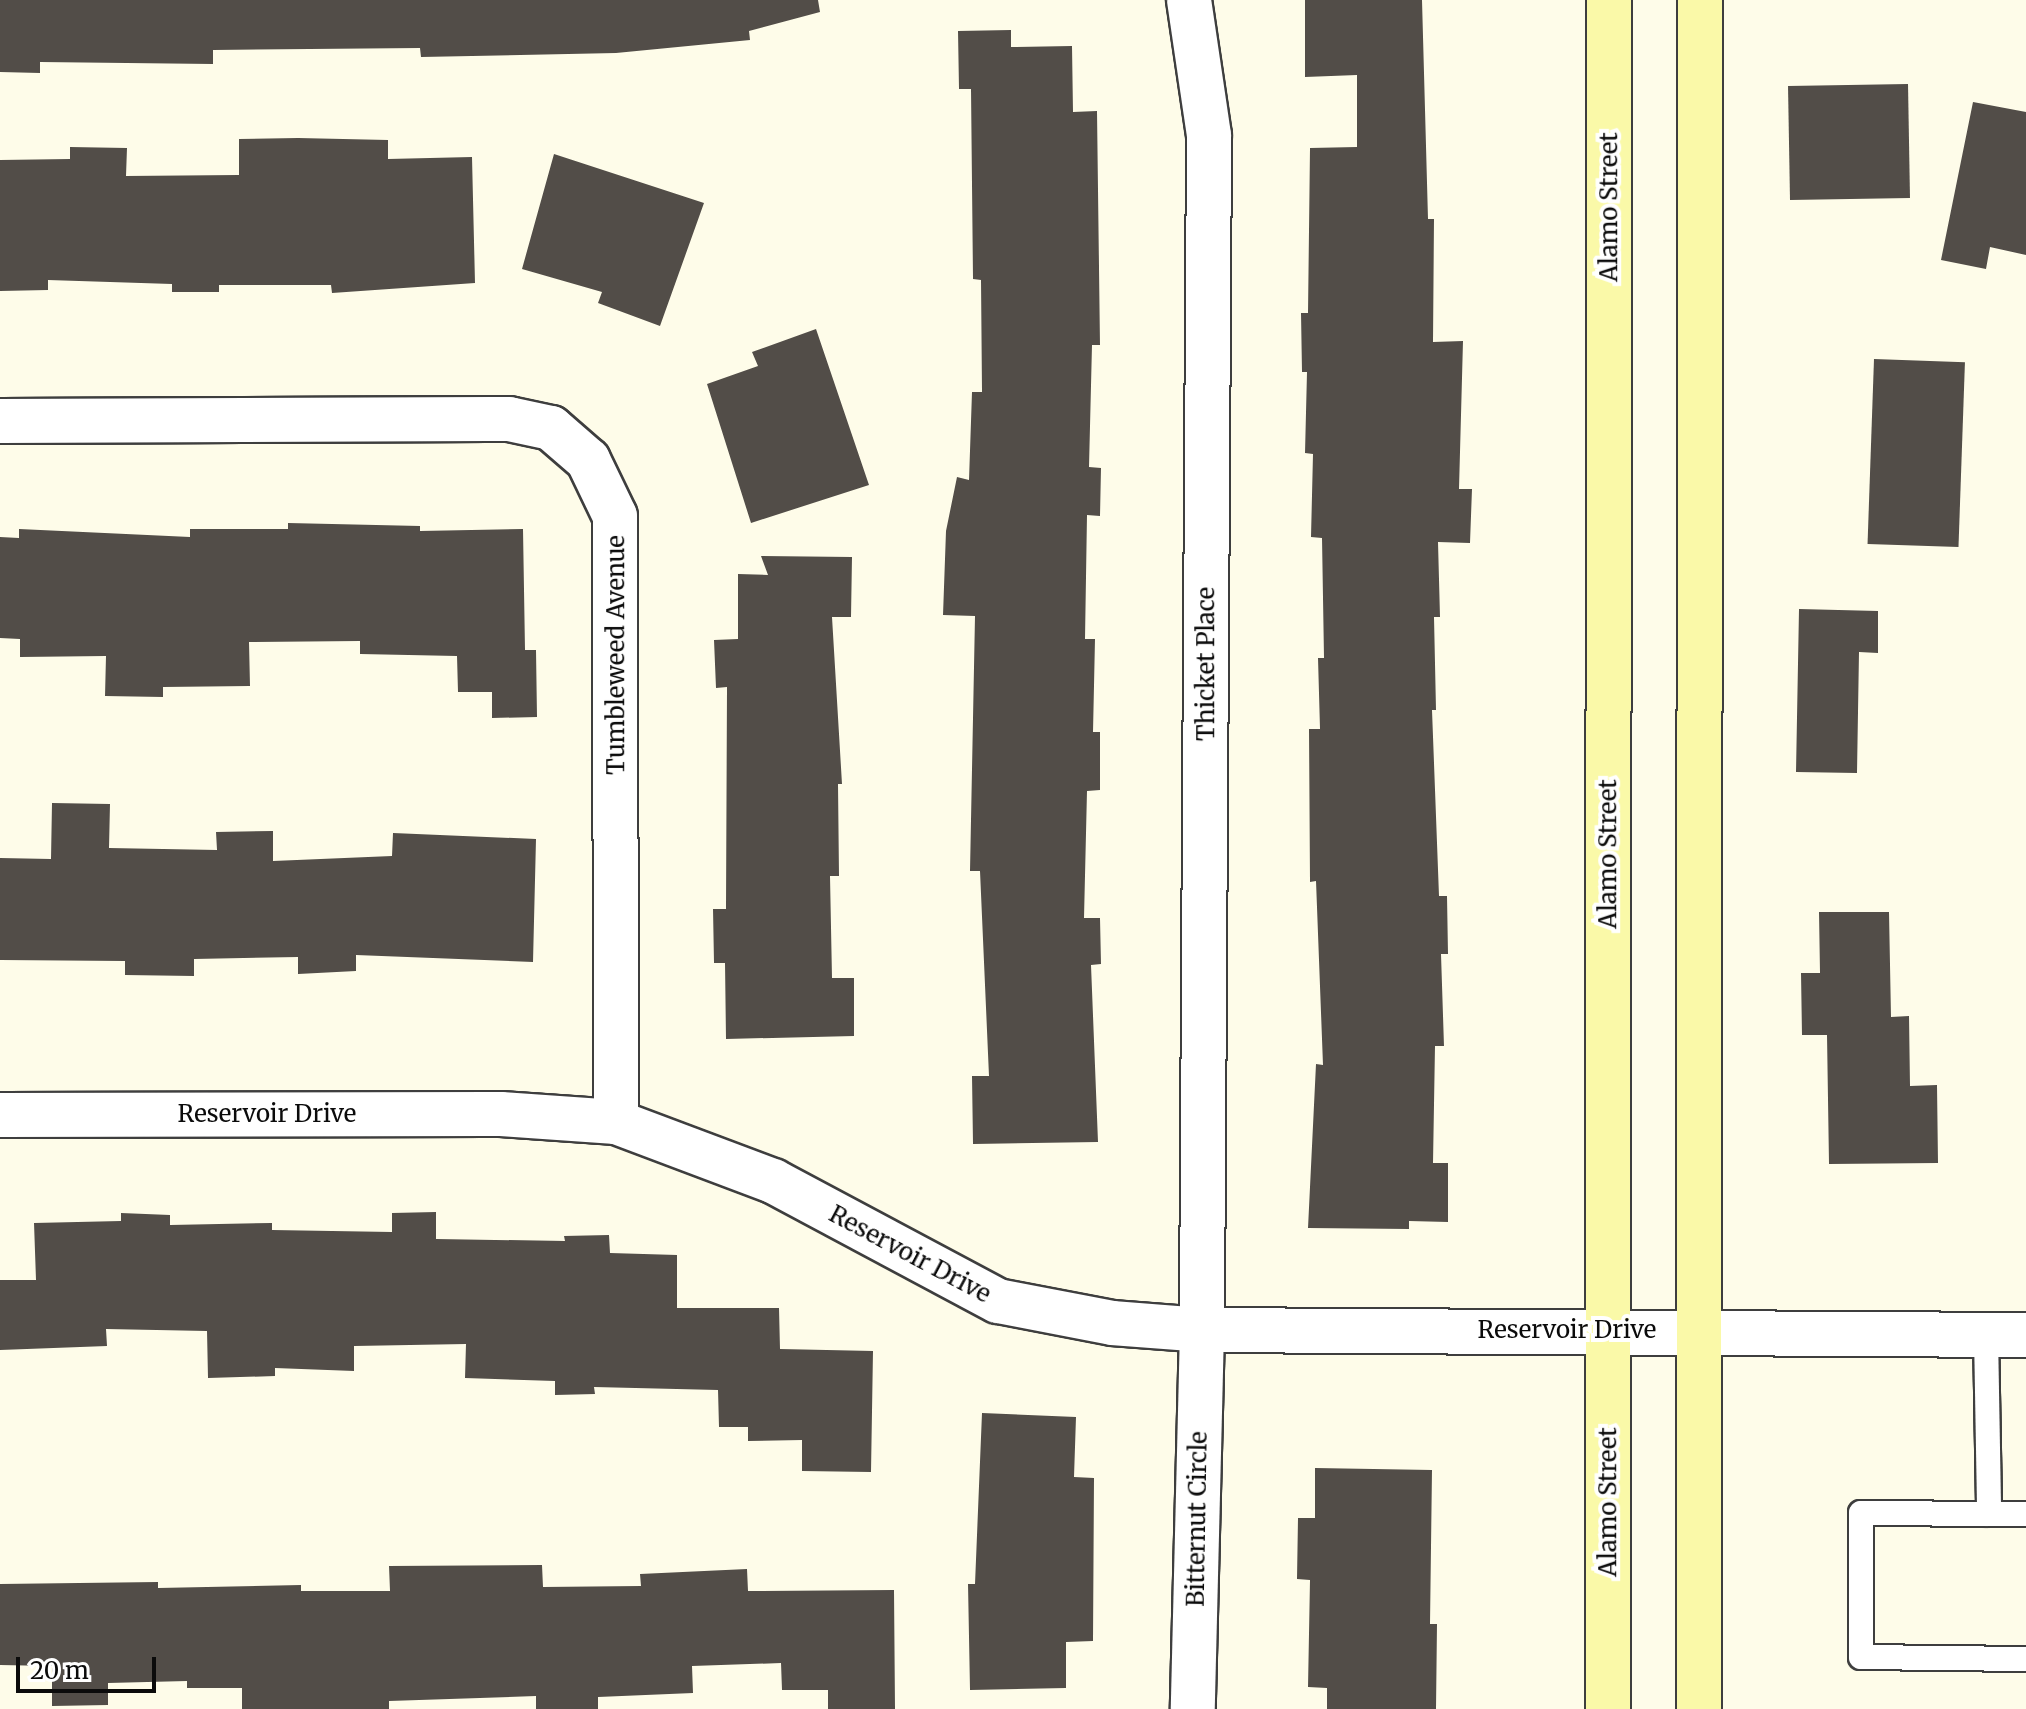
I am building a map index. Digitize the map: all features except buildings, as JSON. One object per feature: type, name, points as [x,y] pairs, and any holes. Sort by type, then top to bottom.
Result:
[{"type":"main road","name":"Alamo Street","points":[[1608,1709],[1609,0]]},
{"type":"main road","points":[[1699,1709],[1700,0]]},
{"type":"street","name":"Thicket Place","points":[[1189,0],[1209,135],[1202,1330]]},
{"type":"street","name":"Tumbleweed Avenue","points":[[0,421],[509,419],[551,428],[588,460],[615,516],[616,1122]]},
{"type":"street","name":"Reservoir Drive","points":[[0,1115],[501,1114],[616,1122],[773,1181],[998,1301],[1112,1323],[1202,1330],[1699,1330],[2006,1334]]},
{"type":"street","name":"Bitternut Circle","points":[[1193,1709],[1202,1330]]},
{"type":"lane","points":[[1989,1514],[2006,1334]]},
{"type":"lane","points":[[2026,1514],[1861,1513],[1861,1657],[2026,1659]]}]
